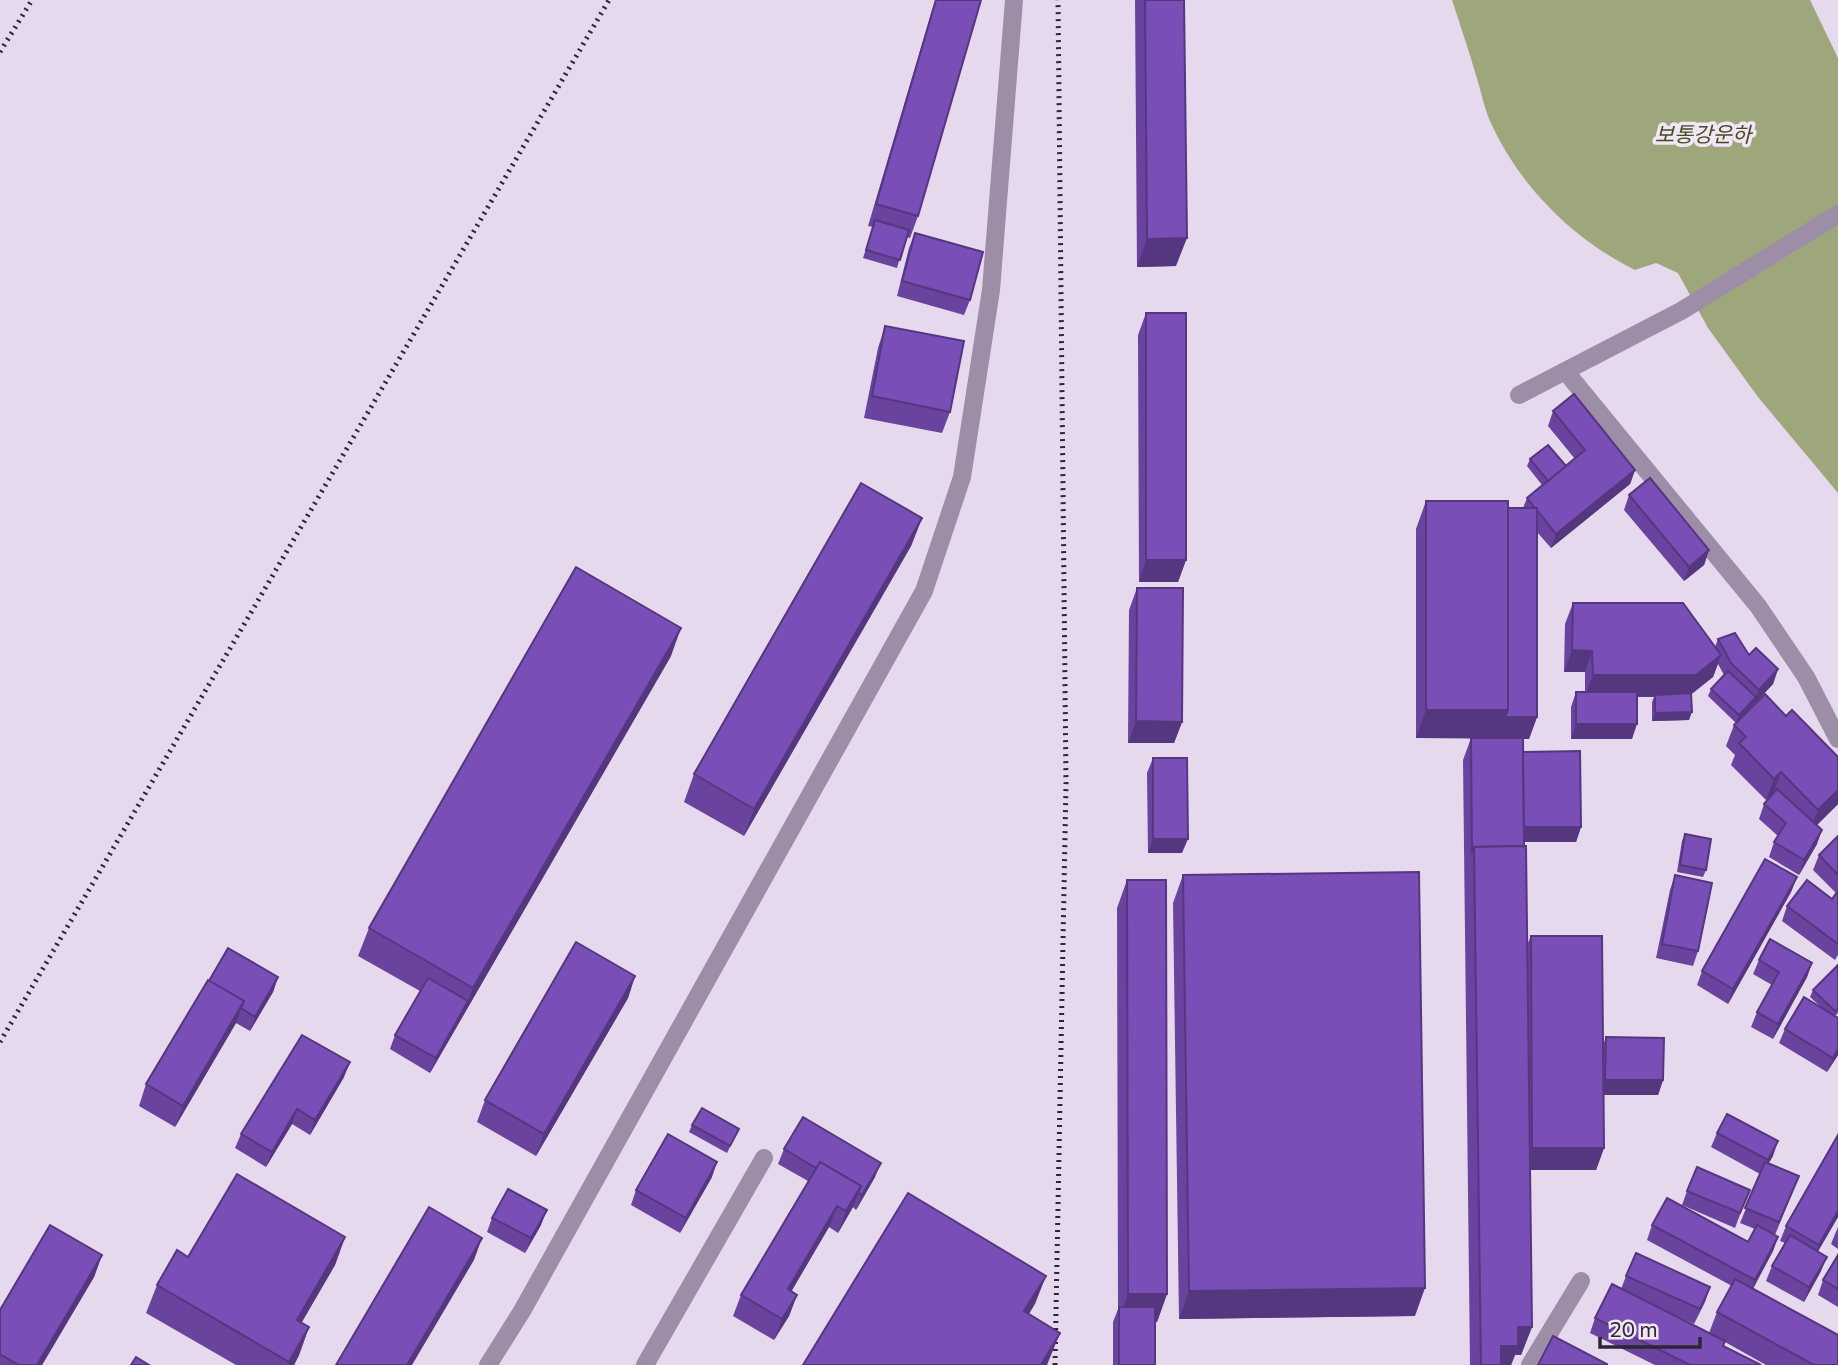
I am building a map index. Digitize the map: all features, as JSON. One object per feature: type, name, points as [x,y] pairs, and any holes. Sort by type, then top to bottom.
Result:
[{"type":"street","points":[[488,1365],[522,1311],[924,591],[962,477],[991,290],[1014,0]]},
{"type":"street","points":[[1519,395],[1681,311],[1838,214]]},
{"type":"street","points":[[1566,372],[1758,606],[1806,677],[1838,739]]},
{"type":"street","points":[[645,1365],[764,1158]]},
{"type":"street","points":[[1530,1365],[1581,1281]]},
{"type":"water","name":"보통강운하","points":[[1452,0],[1810,0],[1838,58],[1838,493],[1758,397],[1708,328],[1678,273],[1656,263],[1635,270],[1590,243],[1551,209],[1517,169],[1489,118]]},
{"type":"building","points":[[936,0],[981,0],[918,216],[876,204]]},
{"type":"building","points":[[1145,0],[1184,0],[1187,238],[1147,239]]},
{"type":"building","points":[[875,220],[909,230],[900,260],[866,250]]},
{"type":"building","points":[[915,233],[983,252],[970,300],[902,281]]},
{"type":"building","points":[[1146,313],[1186,313],[1186,560],[1146,560]]},
{"type":"building","points":[[885,326],[964,341],[950,412],[872,396]]},
{"type":"building","points":[[1574,394],[1635,470],[1556,534],[1527,498],[1585,450],[1553,411]]},
{"type":"building","points":[[1548,445],[1566,466],[1548,481],[1530,459]]},
{"type":"building","points":[[1650,478],[1709,550],[1689,567],[1629,495]]},
{"type":"building","points":[[861,483],[922,518],[754,809],[694,774]]},
{"type":"building","points":[[1426,501],[1508,501],[1508,710],[1426,710]]},
{"type":"building","points":[[1508,508],[1537,508],[1537,717],[1505,717],[1508,710]]},
{"type":"building","points":[[576,567],[681,628],[473,988],[369,928]]},
{"type":"building","points":[[1137,588],[1183,588],[1182,722],[1136,721]]},
{"type":"building","points":[[1573,603],[1683,603],[1721,655],[1696,675],[1593,675],[1592,651],[1572,650]]},
{"type":"building","points":[[1735,633],[1749,655],[1756,648],[1778,669],[1759,690],[1731,663],[1718,639]]},
{"type":"building","points":[[1728,671],[1756,697],[1739,715],[1711,689]]},
{"type":"building","points":[[1576,692],[1637,692],[1637,724],[1576,724]]},
{"type":"building","points":[[1691,693],[1692,712],[1655,713],[1655,695]]},
{"type":"building","points":[[1765,694],[1786,716],[1792,710],[1838,757],[1838,790],[1818,810],[1781,772],[1774,779],[1739,743],[1746,737],[1734,725]]},
{"type":"building","points":[[1471,738],[1523,738],[1524,846],[1474,847],[1472,853]]},
{"type":"building","points":[[1580,751],[1581,827],[1524,827],[1523,752]]},
{"type":"building","points":[[1153,758],[1187,758],[1188,839],[1153,839]]},
{"type":"building","points":[[1777,789],[1822,830],[1804,860],[1774,842],[1786,823],[1764,804]]},
{"type":"building","points":[[1685,834],[1711,839],[1706,870],[1680,865]]},
{"type":"building","points":[[1838,836],[1838,875],[1819,855]]},
{"type":"building","points":[[1526,846],[1532,1327],[1518,1327],[1518,1346],[1501,1346],[1501,1365],[1481,1365],[1474,847]]},
{"type":"building","points":[[1765,859],[1797,877],[1733,989],[1702,971]]},
{"type":"building","points":[[1419,872],[1425,1288],[1189,1291],[1183,875]]},
{"type":"building","points":[[1675,875],[1712,883],[1698,951],[1662,944]]},
{"type":"building","points":[[1127,880],[1166,880],[1167,1294],[1128,1294]]},
{"type":"building","points":[[1807,880],[1832,899],[1838,891],[1838,944],[1787,906]]},
{"type":"building","points":[[1531,936],[1602,936],[1604,1148],[1532,1148]]},
{"type":"building","points":[[1770,939],[1812,963],[1778,1024],[1757,1012],[1779,972],[1759,960]]},
{"type":"building","points":[[576,942],[635,976],[544,1134],[485,1100]]},
{"type":"building","points":[[228,948],[278,977],[255,1017],[241,1008],[244,1001],[209,981]]},
{"type":"building","points":[[1838,965],[1838,1008],[1835,1011],[1813,990]]},
{"type":"building","points":[[428,978],[468,1001],[436,1058],[395,1035]]},
{"type":"building","points":[[208,980],[244,1001],[183,1106],[146,1084]]},
{"type":"building","points":[[1804,997],[1838,1018],[1838,1049],[1833,1058],[1785,1029]]},
{"type":"building","points":[[302,1035],[350,1062],[315,1120],[297,1109],[272,1152],[241,1134]]},
{"type":"building","points":[[1606,1037],[1664,1038],[1663,1080],[1605,1080]]},
{"type":"building","points":[[702,1108],[739,1129],[730,1146],[692,1125]]},
{"type":"building","points":[[1727,1114],[1778,1141],[1768,1160],[1717,1133]]},
{"type":"building","points":[[803,1117],[881,1163],[862,1195],[858,1193],[861,1186],[820,1162],[816,1168],[784,1149]]},
{"type":"building","points":[[668,1134],[717,1162],[686,1218],[636,1190]]},
{"type":"building","points":[[1838,1135],[1838,1211],[1819,1245],[1786,1226]]},
{"type":"building","points":[[820,1162],[861,1186],[846,1211],[837,1206],[788,1289],[797,1295],[782,1319],[741,1295]]},
{"type":"building","points":[[1765,1162],[1799,1176],[1779,1222],[1745,1208]]},
{"type":"building","points":[[1697,1167],[1750,1190],[1740,1213],[1687,1191]]},
{"type":"building","points":[[237,1174],[345,1237],[297,1320],[309,1327],[289,1362],[157,1285],[177,1250],[188,1257]]},
{"type":"building","points":[[508,1189],[547,1210],[531,1238],[492,1218]]},
{"type":"building","points":[[908,1193],[1046,1276],[1024,1311],[1060,1333],[1041,1365],[803,1365]]},
{"type":"building","points":[[1667,1198],[1748,1242],[1757,1225],[1778,1237],[1755,1280],[1652,1225]]},
{"type":"building","points":[[429,1207],[482,1238],[407,1365],[336,1365]]},
{"type":"building","points":[[50,1225],[102,1255],[37,1365],[19,1365],[0,1354],[0,1310]]},
{"type":"building","points":[[1790,1235],[1827,1257],[1809,1287],[1772,1266]]},
{"type":"building","points":[[1636,1253],[1710,1287],[1700,1309],[1626,1276]]},
{"type":"building","points":[[1838,1255],[1838,1289],[1823,1280]]},
{"type":"building","points":[[1735,1279],[1838,1335],[1838,1365],[1814,1365],[1717,1312]]},
{"type":"building","points":[[1612,1284],[1725,1341],[1723,1346],[1761,1365],[1690,1365],[1595,1318]]},
{"type":"building","points":[[1119,1307],[1155,1307],[1155,1365],[1119,1365]]},
{"type":"building","points":[[1553,1336],[1607,1364],[1607,1365],[1538,1365]]},
{"type":"building","points":[[136,1357],[149,1365],[131,1365]]},
{"type":"railway","points":[[0,52],[32,0]]},
{"type":"railway","points":[[0,1042],[609,0]]},
{"type":"railway","points":[[1055,1365],[1066,784],[1058,0]]}]
